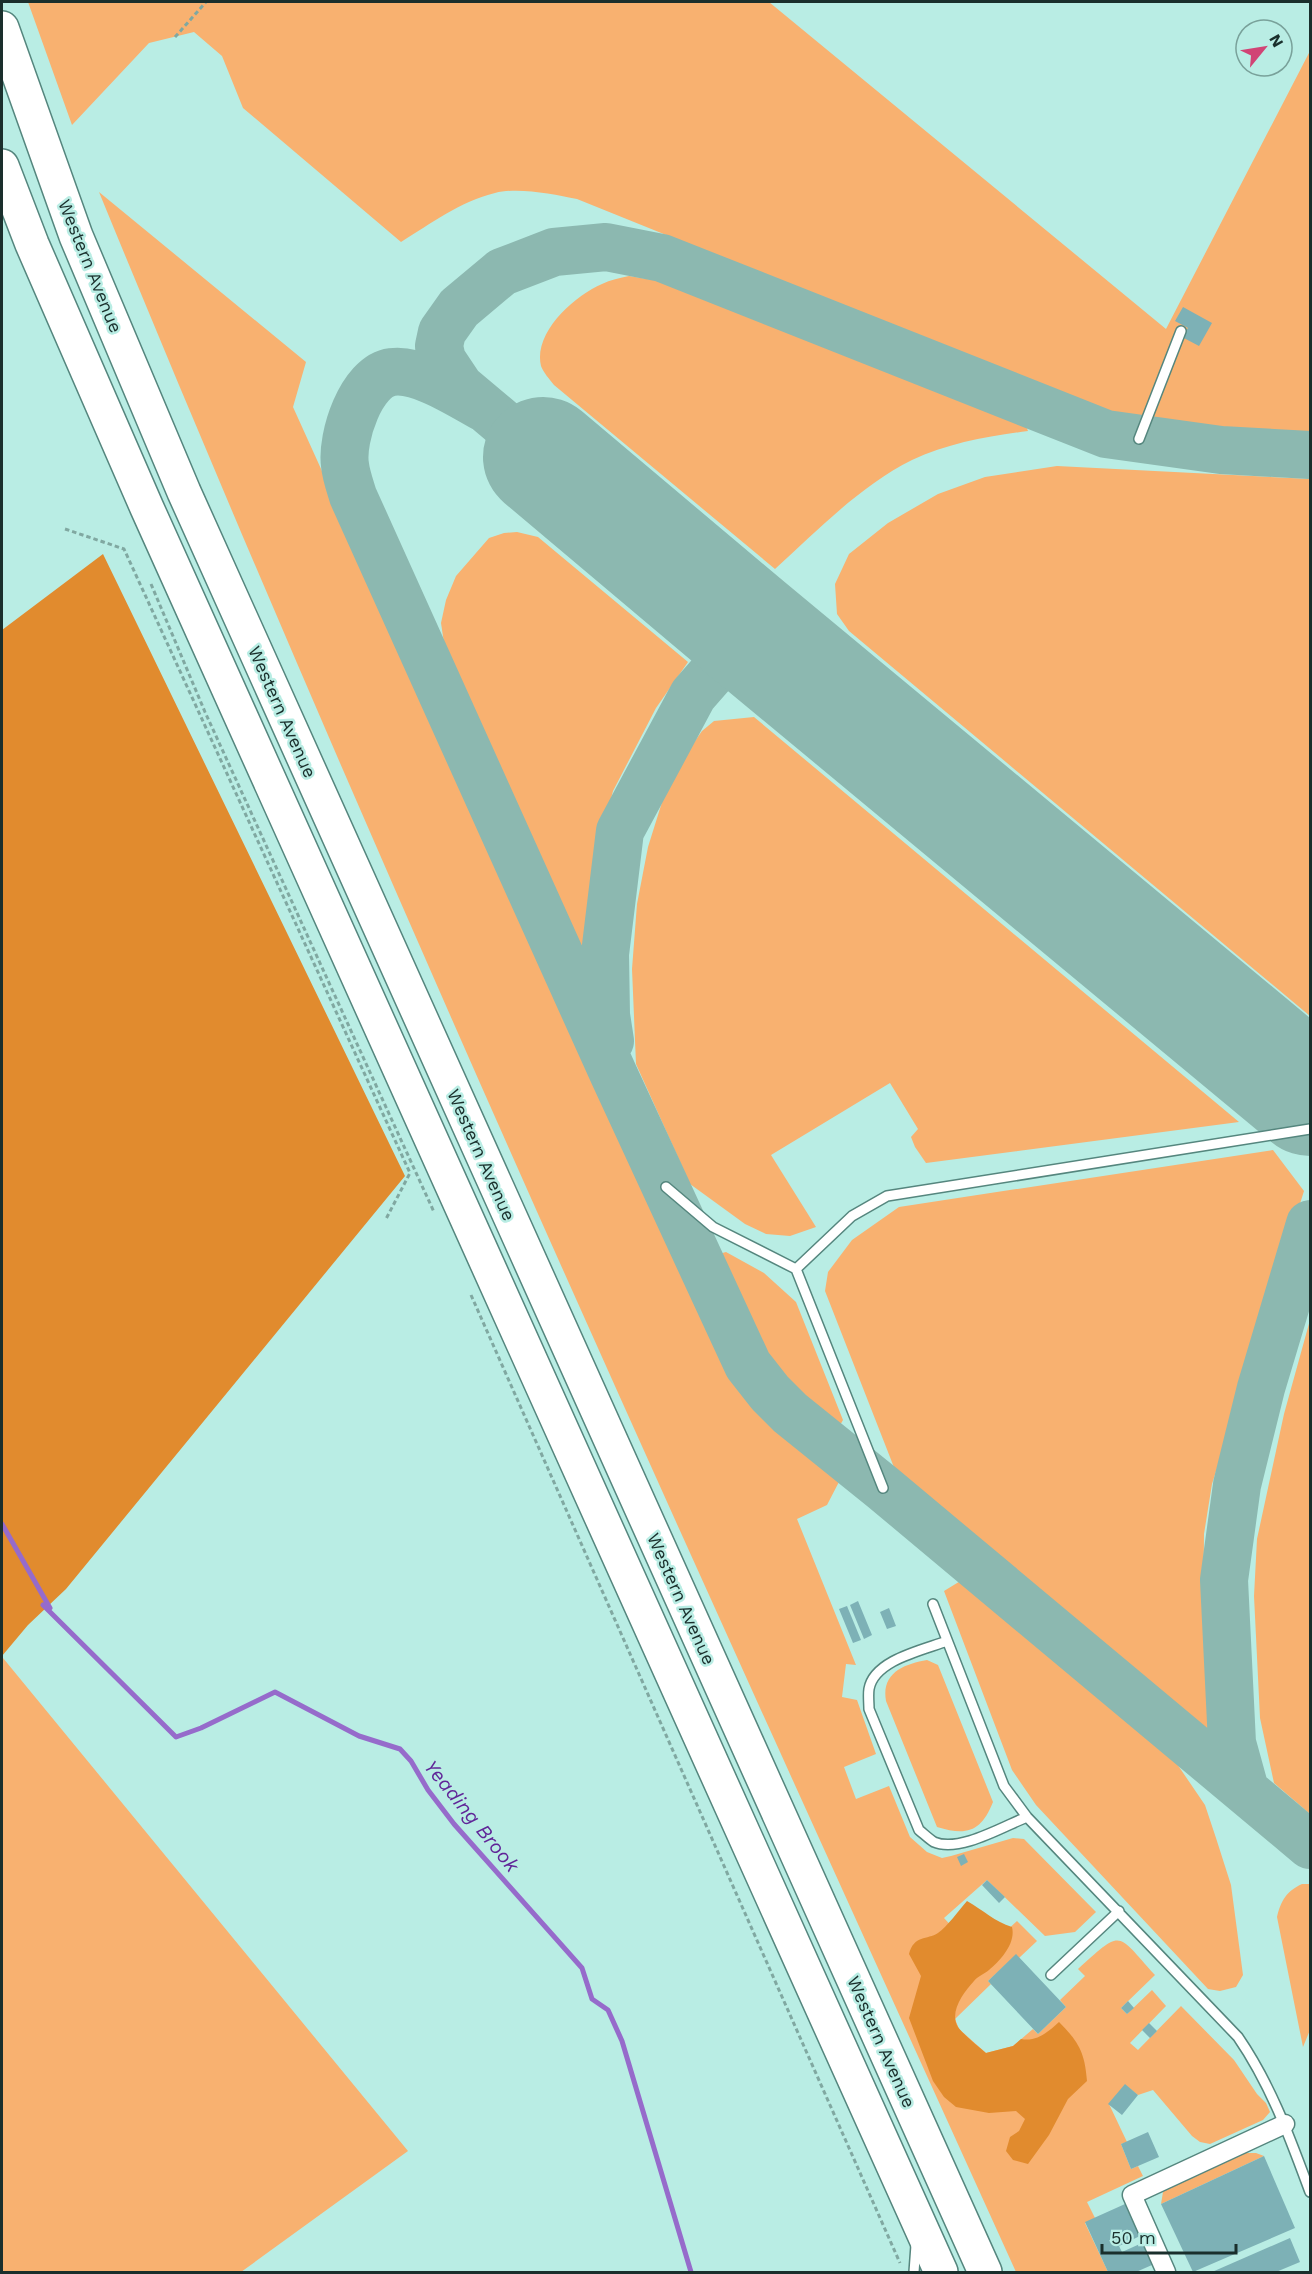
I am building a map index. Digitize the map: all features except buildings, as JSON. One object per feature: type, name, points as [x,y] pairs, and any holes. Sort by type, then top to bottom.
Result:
[{"type":"highway","name":"Western Avenue","points":[[2,28],[76,236],[184,492],[985,2272]]},
{"type":"highway","points":[[2,166],[32,244],[152,519],[941,2272]]},
{"type":"street","points":[[1166,2272],[1132,2195],[1285,2124]]},
{"type":"lane","points":[[1138,439],[1181,331]]},
{"type":"lane","points":[[796,1269],[852,1216],[887,1196],[1311,1129]]},
{"type":"lane","points":[[666,1187],[713,1227],[796,1269],[883,1488]]},
{"type":"lane","points":[[933,1604],[1004,1786],[1027,1817],[1238,2037],[1255,2062],[1285,2124],[1311,2192]]},
{"type":"lane","points":[[947,1641],[890,1662],[877,1673],[868,1689],[870,1709],[919,1830],[935,1842],[965,1843],[1027,1817]]},
{"type":"lane","points":[[1051,1975],[1119,1911]]},
{"type":"lane","points":[[914,2272],[915,2214]]},
{"type":"path","points":[[175,37],[206,2]]},
{"type":"path","points":[[65,529],[124,549],[410,1173],[386,1219]]},
{"type":"path","points":[[150,580],[205,712],[434,1212]]},
{"type":"path","points":[[468,1288],[904,2272]]},
{"type":"shaded area","points":[[28,2],[769,2],[1166,329],[1310,51],[1310,434],[1154,425],[1122,419],[577,199],[525,191],[495,193],[458,207],[401,242],[243,108],[222,56],[194,32],[149,43],[72,125]]},
{"type":"shaded area","points":[[99,192],[306,362],[293,407],[725,1361],[744,1392],[772,1421],[841,1478],[827,1505],[797,1519],[856,1665],[846,1664],[842,1697],[857,1700],[876,1754],[844,1767],[856,1799],[889,1786],[910,1837],[927,1852],[942,1858],[1013,1838],[1024,1839],[1096,1912],[1075,1932],[1045,1936],[987,1880],[944,1918],[979,1956],[1017,1921],[1037,1941],[1019,1958],[1016,1955],[988,1981],[991,1984],[955,2019],[959,2029],[986,2053],[1013,2046],[1033,2029],[1038,2034],[1066,2007],[1060,2000],[1085,1976],[1078,1969],[1104,1947],[1119,1940],[1133,1950],[1155,1975],[1121,2008],[1127,2014],[1152,1990],[1166,2006],[1130,2043],[1138,2050],[1181,2006],[1234,2060],[1257,2094],[1266,2103],[1270,2112],[1263,2120],[1210,2144],[1200,2142],[1192,2136],[1153,2090],[1138,2095],[1125,2085],[1109,2104],[1127,2142],[1121,2144],[1131,2169],[1138,2166],[1143,2176],[1087,2202],[1095,2218],[1085,2223],[1108,2272],[1016,2272],[664,1496],[433,977],[208,455]]},
{"type":"shaded area","points":[[629,276],[659,281],[1026,426],[1028,431],[955,445],[912,460],[857,496],[775,569],[554,385],[541,366],[540,353],[543,341],[558,317],[591,290],[608,281]]},
{"type":"shaded area","points":[[1057,466],[1310,479],[1310,1016],[849,631],[837,614],[835,584],[849,554],[888,523],[938,494],[985,477]]},
{"type":"shaded area","points":[[517,532],[538,537],[688,662],[656,708],[613,791],[602,834],[588,956],[584,954],[451,667],[444,643],[441,623],[446,600],[456,576],[489,538]]},
{"type":"shaded area","points":[[103,554],[405,1176],[66,1589],[28,1625],[2,1656],[2,630]]},
{"type":"shaded area","points":[[754,717],[1239,1122],[926,1163],[911,1137],[918,1129],[890,1083],[771,1155],[816,1227],[790,1236],[766,1234],[745,1224],[690,1184],[636,1064],[632,969],[637,904],[648,847],[663,799],[676,768],[702,731],[714,721]]},
{"type":"shaded area","points":[[1273,1150],[1304,1191],[1212,1484],[1204,1534],[1203,1634],[1211,1735],[897,1475],[825,1291],[828,1272],[852,1240],[899,1207]]},
{"type":"shaded area","points":[[726,1252],[764,1273],[796,1302],[843,1420],[839,1427],[794,1387],[770,1357],[751,1324],[719,1254]]},
{"type":"shaded area","points":[[1310,1320],[1310,1814],[1274,1783],[1260,1718],[1254,1596],[1257,1539],[1284,1414]]},
{"type":"shaded area","points":[[962,1580],[1173,1758],[1205,1805],[1231,1885],[1243,1975],[1236,1987],[1220,1991],[1208,1989],[1036,1805],[1012,1770],[944,1591]]},
{"type":"shaded area","points":[[3,1658],[408,2151],[241,2272],[2,2272]]},
{"type":"shaded area","points":[[927,1660],[938,1665],[993,1802],[983,1820],[972,1829],[965,1831],[937,1827],[886,1701],[887,1683],[896,1672],[910,1664]]},
{"type":"shaded area","points":[[1302,1884],[1310,1884],[1310,2030],[1303,2047],[1277,1917],[1285,1897]]},
{"type":"shaded area","points":[[967,1901],[1012,1927],[1013,1933],[1010,1945],[1003,1956],[976,1979],[962,1997],[955,2015],[958,2027],[986,2053],[1013,2046],[1021,2039],[1037,2038],[1059,2022],[1080,2048],[1085,2063],[1087,2081],[1068,2099],[1049,2135],[1028,2164],[1013,2160],[1006,2151],[1010,2137],[1019,2131],[1025,2119],[1016,2111],[989,2113],[956,2107],[944,2097],[933,2081],[909,2018],[921,1976],[909,1954],[911,1948],[917,1941],[942,1930]]},
{"type":"shaded area","points":[[1241,2153],[1256,2153],[1264,2156],[1161,2204],[1163,2192],[1169,2184]]},
{"type":"waterway","name":"Yeading Brook","points":[[2,1524],[50,1608]]},
{"type":"waterway","name":"Yeading Brook","points":[[43,1605],[176,1737],[201,1728],[275,1692],[359,1736],[400,1749],[411,1761],[428,1790],[454,1824],[582,1968],[592,1999],[608,2010],[622,2041],[691,2272]]},
{"type":"taxiway","points":[[543,457],[460,387],[442,360],[439,346],[442,332],[459,308],[502,272],[554,252],[606,247],[662,258],[1106,434],[1221,450],[1310,455]]},
{"type":"taxiway","points":[[486,409],[440,384],[415,374],[392,372],[381,376],[362,396],[350,425],[345,453],[348,480],[353,496],[614,1075],[748,1365],[770,1393],[790,1413],[1310,1845]]},
{"type":"taxiway","points":[[610,1041],[606,1015],[605,954],[620,831],[693,695],[721,663],[742,654],[761,655],[799,671]]},
{"type":"taxiway","points":[[1245,1790],[1232,1743],[1224,1580],[1237,1485],[1261,1388],[1310,1224]]},
{"type":"runway","points":[[543,457],[1310,1096]]}]
